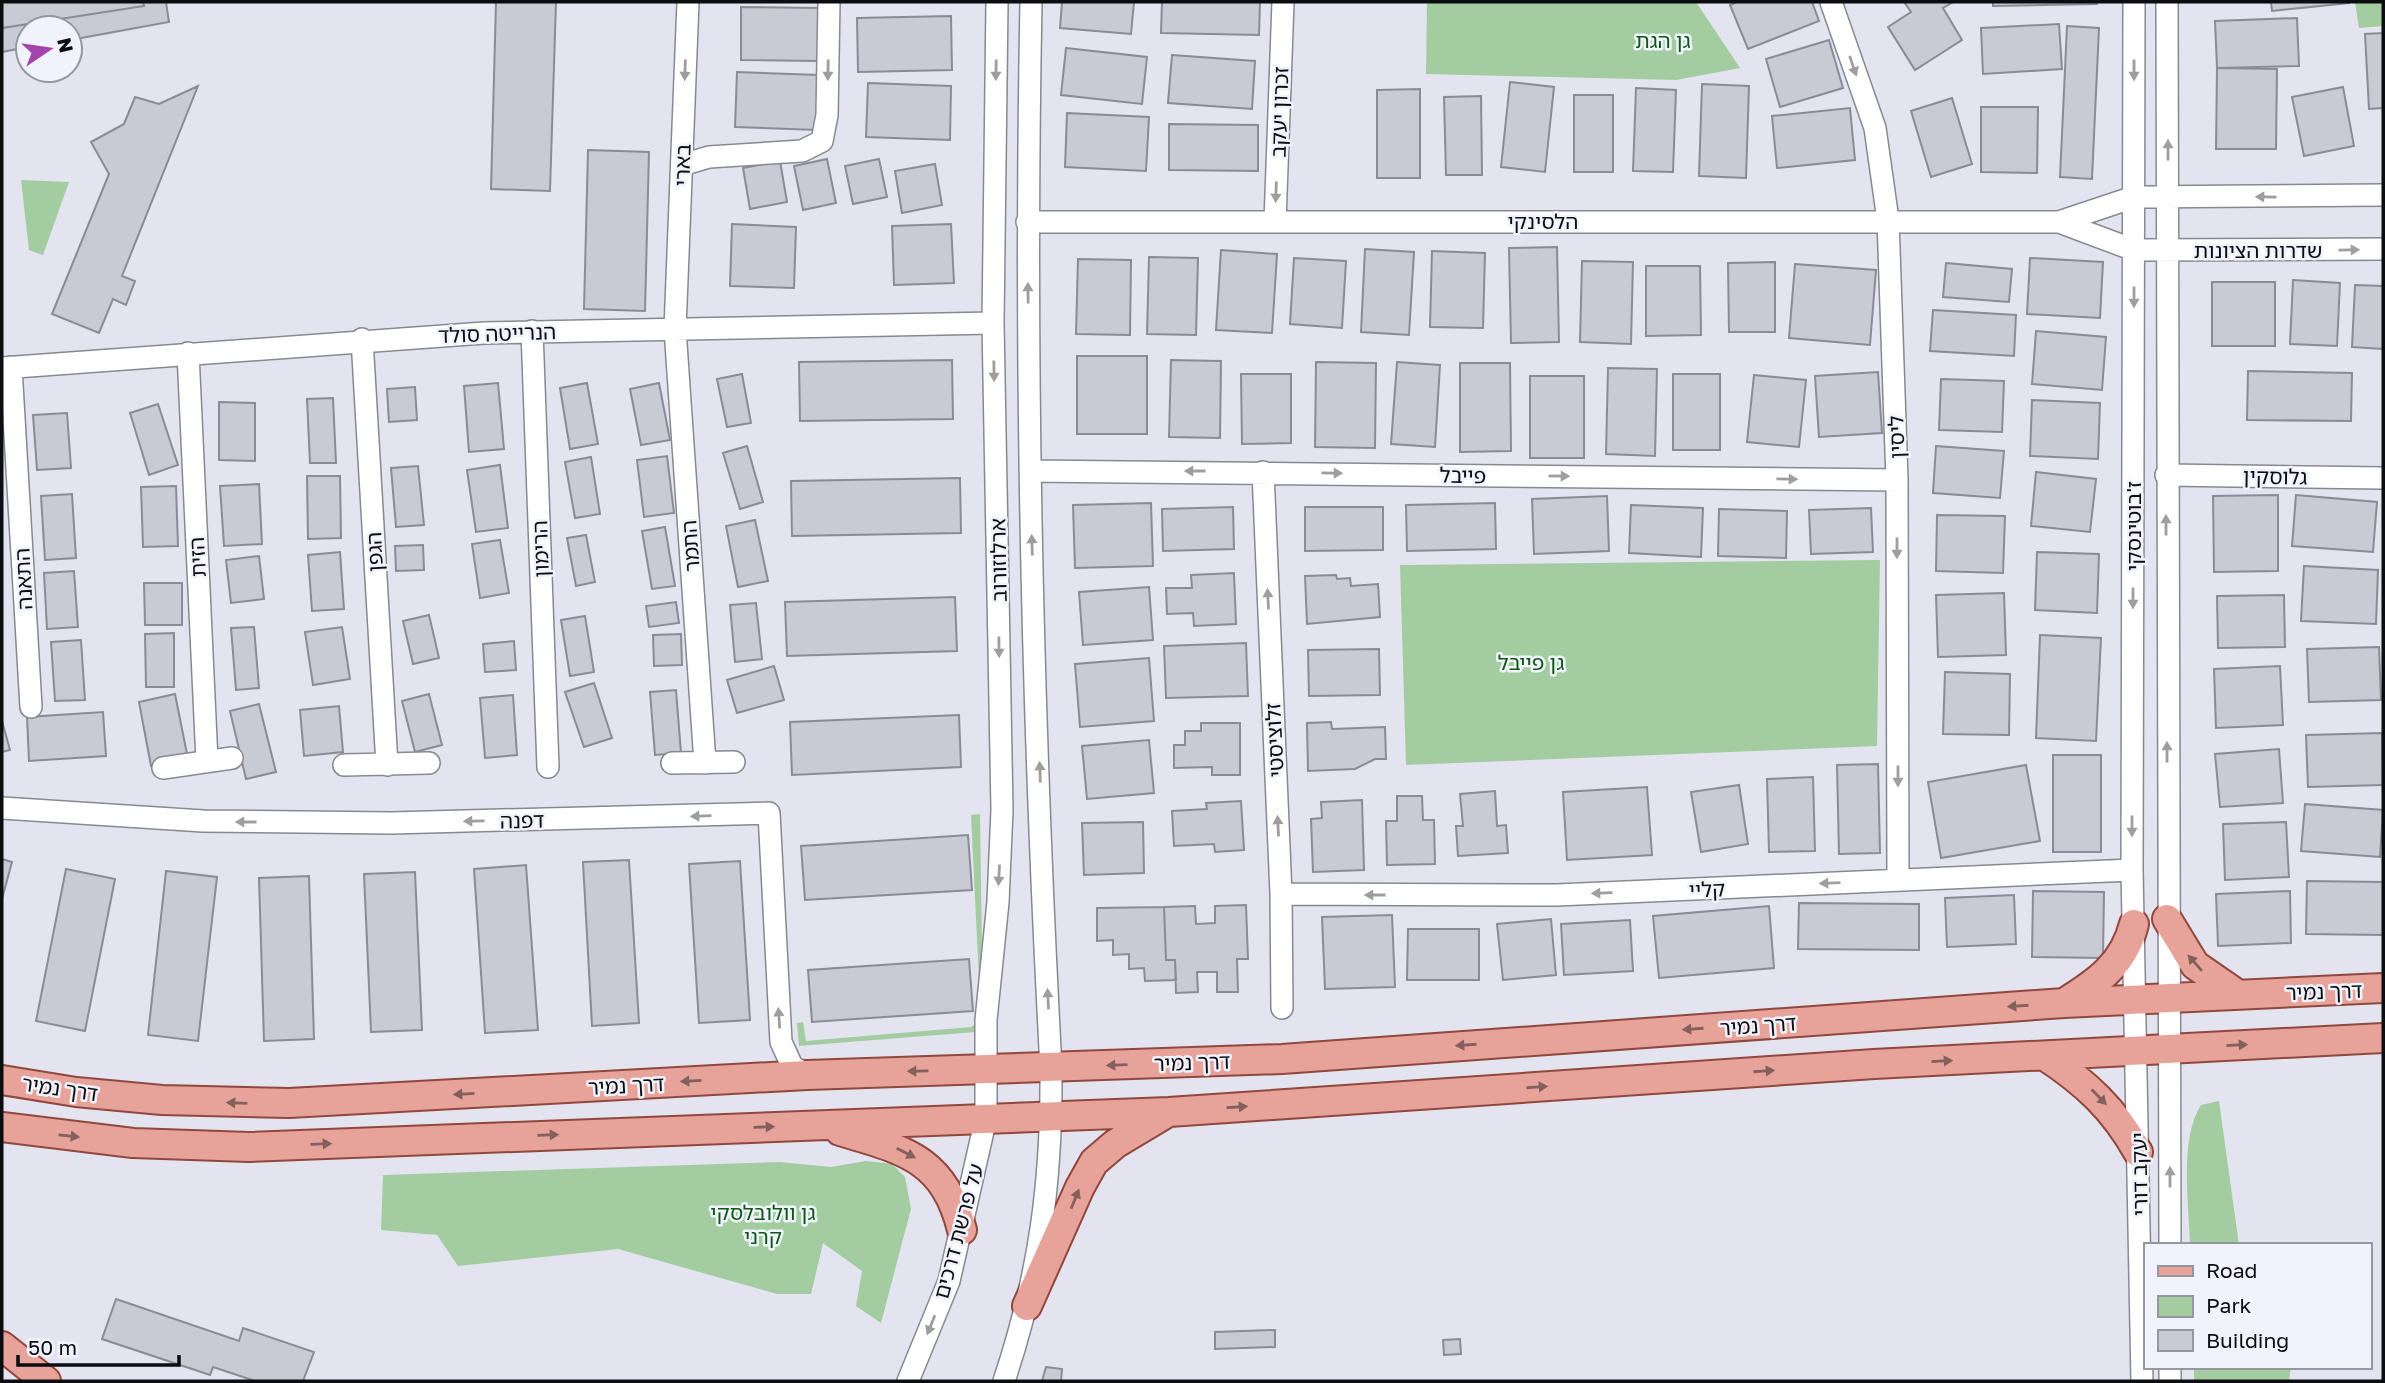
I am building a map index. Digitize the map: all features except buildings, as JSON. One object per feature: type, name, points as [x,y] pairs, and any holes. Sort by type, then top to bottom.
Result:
[{"type":"main road","points":[[2167,919],[2195,965],[2237,994]]},
{"type":"main road","points":[[2064,1003],[2113,967],[2125,951],[2134,924]]},
{"type":"main road","name":"דרך נמיר","points":[[2,1080],[88,1093],[248,1104],[807,1075],[1282,1059],[2064,1003],[2383,988]]},
{"type":"main road","points":[[2,1127],[133,1143],[249,1147],[1169,1112],[1874,1064],[2383,1038]]},
{"type":"main road","points":[[2045,1056],[2091,1088],[2122,1122],[2138,1152]]},
{"type":"main road","points":[[1027,1306],[1080,1187],[1094,1162],[1115,1144],[1169,1112]]},
{"type":"main road","points":[[818,1124],[901,1149],[920,1160],[937,1174],[949,1192],[962,1230]]},
{"type":"main road","points":[[2,1346],[46,1381]]},
{"type":"street","name":"בארי","points":[[675,329],[688,2]]},
{"type":"street","points":[[682,164],[709,157],[802,151],[822,141],[827,115],[830,2]]},
{"type":"street","name":"ארלוזורוב","points":[[986,1118],[986,1020],[997,911],[1002,810],[993,323],[997,2]]},
{"type":"street","name":"ארלוזורוב","points":[[1031,2],[1027,222],[1030,471],[1051,1116]]},
{"type":"street","name":"זכרון יעקב","points":[[1275,222],[1283,2]]},
{"type":"street","name":"ליסין","points":[[1831,2],[1875,128],[1888,220],[1897,480],[1898,880]]},
{"type":"street","name":"ז'בוטינסקי","points":[[2134,2],[2132,870],[2137,1051]]},
{"type":"street","name":"ז'בוטינסקי","points":[[2167,2],[2169,998]]},
{"type":"street","points":[[2134,197],[2383,195]]},
{"type":"street","name":"הלסינקי","points":[[1027,222],[2059,222],[2134,197]]},
{"type":"street","name":"הלסינקי","points":[[2059,222],[2134,250]]},
{"type":"street","name":"שדרות הציונות","points":[[2134,250],[2383,249]]},
{"type":"street","name":"הנרייטה סולד","points":[[7,367],[362,339],[532,331],[993,323]]},
{"type":"street","name":"התמר","points":[[675,329],[705,763]]},
{"type":"street","name":"הרימון","points":[[532,331],[547,767]]},
{"type":"street","name":"הגפן","points":[[362,339],[387,765]]},
{"type":"street","name":"הזית","points":[[188,353],[207,761]]},
{"type":"street","name":"התאנה","points":[[7,367],[31,707]]},
{"type":"street","name":"פייבל","points":[[1030,471],[1897,480]]},
{"type":"street","name":"זלוציסטי","points":[[1264,472],[1281,894],[1282,1007]]},
{"type":"street","name":"גלוסקין","points":[[2166,475],[2383,478]]},
{"type":"street","points":[[163,768],[232,758]]},
{"type":"street","points":[[672,763],[734,762]]},
{"type":"street","points":[[344,765],[429,763]]},
{"type":"street","name":"דפנה","points":[[2,808],[203,821],[379,823],[769,813],[781,1042],[792,1066],[807,1075]]},
{"type":"street","name":"קליי","points":[[1281,894],[1557,895],[2132,870]]},
{"type":"street","name":"יעקב דורי","points":[[2169,998],[2170,1243]]},
{"type":"street","name":"יעקב דורי","points":[[2137,1051],[2142,1381]]},
{"type":"street","points":[[1004,1381],[1027,1306],[1045,1208],[1051,1116]]},
{"type":"street","name":"על פרשת דרכים","points":[[908,1381],[949,1280],[986,1118]]},
{"type":"green space","name":"גן הגת","points":[[1427,2],[1696,2],[1740,68],[1676,80],[1426,74]]},
{"type":"green space","points":[[2355,2],[2383,2],[2383,26],[2359,28]]},
{"type":"green space","points":[[21,180],[69,182],[43,255],[29,250]]},
{"type":"green space","name":"גן פייבל","points":[[1880,560],[1877,746],[1406,765],[1400,565]]},
{"type":"green space","points":[[980,814],[983,1021],[975,1032],[799,1046],[797,1023],[803,1022],[806,1041],[971,1027],[981,1021],[971,815]]},
{"type":"green space","points":[[2219,1101],[2239,1243],[2190,1243],[2188,1154],[2194,1119],[2201,1105]]},
{"type":"green space","name":"גן וולובלסקי קרני","points":[[866,1161],[892,1164],[905,1177],[911,1209],[881,1323],[856,1306],[862,1271],[823,1243],[811,1294],[777,1294],[618,1249],[458,1266],[437,1235],[381,1230],[383,1175],[780,1162],[831,1167]]},
{"type":"green space","points":[[2194,1369],[2291,1369],[2289,1381],[2194,1381]]}]
